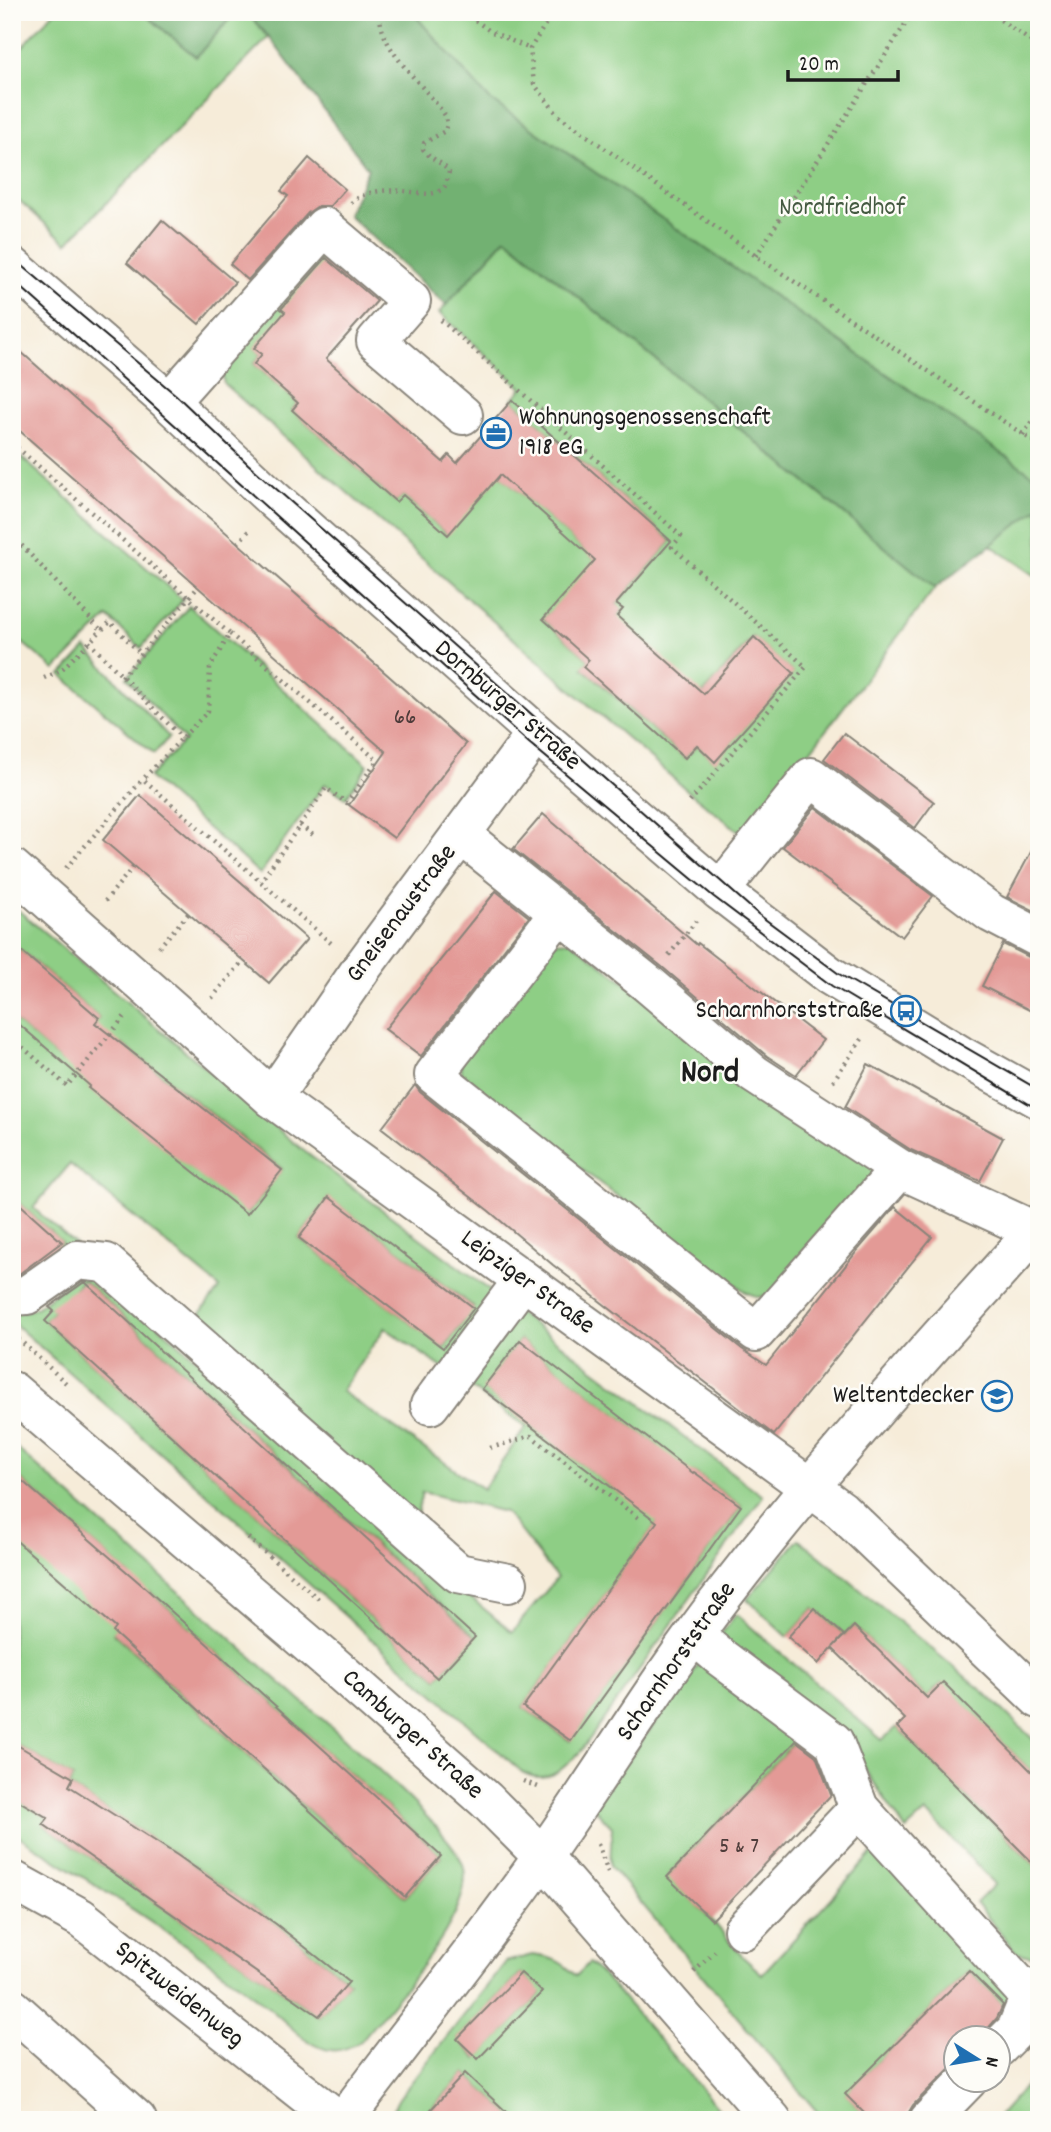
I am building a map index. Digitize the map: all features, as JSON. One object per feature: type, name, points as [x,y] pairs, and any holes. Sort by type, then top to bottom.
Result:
[{"type":"street","points":[[169,402],[324,227],[411,301],[376,341],[463,415]]},
{"type":"street","name":"Dornburger Straße","points":[[12,266],[169,402],[273,499],[536,733],[720,891],[830,975],[960,1055],[1039,1099]]},
{"type":"street","name":"Gneisenaustraße","points":[[272,1098],[361,969],[536,733]]},
{"type":"street","points":[[720,891],[811,776],[991,914],[1039,938]]},
{"type":"street","points":[[461,835],[647,983],[754,1074],[900,1169],[1037,1229]]},
{"type":"street","name":"Leipziger Straße","points":[[12,868],[82,929],[133,991],[190,1025],[272,1098],[841,1510],[1039,1699]]},
{"type":"street","points":[[559,913],[435,1075],[756,1332],[900,1169]]},
{"type":"street","name":"Scharnhorststraße","points":[[344,2120],[542,1857],[726,1591],[810,1488],[983,1287],[1037,1229]]},
{"type":"street","points":[[12,1296],[27,1295],[77,1260],[106,1262],[457,1573],[508,1583]]},
{"type":"street","points":[[430,1405],[523,1280]]},
{"type":"street","name":"Camburger Straße","points":[[12,1391],[343,1673],[486,1800],[542,1857],[772,2120]]},
{"type":"street","points":[[694,1635],[834,1742],[859,1808],[1036,1997],[1012,2034]]},
{"type":"street","points":[[743,1930],[859,1808]]},
{"type":"street","name":"Spitzweidenweg","points":[[12,1880],[81,1918],[338,2120]]},
{"type":"street","points":[[12,2008],[137,2120]]},
{"type":"street","points":[[929,2120],[954,2094]]},
{"type":"path","points":[[324,227],[358,197],[377,191],[401,190],[428,194],[441,191],[447,183],[449,172],[442,163],[427,155],[423,149],[424,142],[445,131],[446,117],[389,46],[380,26],[380,12]]},
{"type":"path","points":[[464,12],[490,32],[530,49]]},
{"type":"path","points":[[553,12],[530,49],[534,84],[558,115],[756,256],[1039,445]]},
{"type":"path","points":[[756,256],[913,12]]},
{"type":"path","points":[[989,12],[1039,47]]},
{"type":"path","points":[[411,301],[442,321],[681,536],[672,547],[806,667],[688,804]]},
{"type":"path","points":[[1023,435],[1039,410]]},
{"type":"path","points":[[12,443],[377,760],[347,803],[326,789],[261,881]]},
{"type":"path","points":[[12,535],[101,630]]},
{"type":"path","points":[[122,677],[198,587]]},
{"type":"path","points":[[44,678],[60,671],[110,622],[142,654]]},
{"type":"path","points":[[44,894],[143,779],[208,711],[210,667],[230,634]]},
{"type":"path","points":[[89,642],[181,738]]},
{"type":"path","points":[[143,779],[361,969]]},
{"type":"path","points":[[300,825],[313,835]]},
{"type":"path","points":[[82,929],[134,866]]},
{"type":"path","points":[[647,983],[720,891]]},
{"type":"path","points":[[12,1038],[67,1086],[188,914]]},
{"type":"path","points":[[190,1025],[243,961]]},
{"type":"path","points":[[812,1111],[884,1007]]},
{"type":"path","points":[[490,1448],[531,1436],[641,1520]]},
{"type":"green space","points":[[54,12],[142,12],[196,56],[236,12],[246,12],[269,37],[67,243],[12,194],[12,58]]},
{"type":"green space","points":[[142,12],[236,12],[196,57]]},
{"type":"green space","points":[[246,12],[412,12],[489,99],[1039,479],[1039,508],[935,588],[506,238],[446,305],[348,215],[368,169],[269,37]]},
{"type":"green space","name":"Nordfriedhof","points":[[412,12],[1039,12],[1039,578],[493,207]]},
{"type":"green space","points":[[506,238],[935,588],[745,836],[689,792],[576,694],[224,384],[223,365],[315,255],[327,266],[255,348],[262,354],[254,364],[298,403],[292,410],[396,502],[403,495],[447,534],[496,471],[600,564],[543,619],[589,660],[583,668],[685,758],[697,745],[715,761],[793,673],[753,637],[703,694],[603,632],[623,610],[616,604],[671,541],[512,400],[522,388],[439,313]]},
{"type":"green space","points":[[12,449],[183,600],[141,648],[108,617],[55,670],[12,634]]},
{"type":"green space","points":[[189,606],[368,765],[346,798],[325,784],[260,874],[149,777],[185,740],[127,678]]},
{"type":"green space","points":[[86,648],[169,737],[154,754],[61,675]]},
{"type":"green space","points":[[12,905],[304,1151],[500,1298],[447,1371],[385,1328],[341,1391],[483,1489],[526,1427],[457,1378],[511,1307],[763,1496],[581,1751],[554,1774],[540,1777],[522,1772],[12,1322],[12,1314],[36,1308],[80,1274],[99,1273],[401,1540],[512,1632],[557,1578],[505,1512],[422,1492],[415,1523],[202,1335],[199,1328],[200,1315],[220,1288],[70,1164],[33,1208],[75,1244],[32,1285],[24,1286],[12,1278],[12,1273],[24,1284],[62,1242],[12,1197],[12,1018],[62,1061],[99,1018],[12,943]],"holes":[[[122,1044],[282,1169],[248,1213],[89,1088]],[[329,1198],[474,1307],[444,1348],[299,1238]],[[83,1280],[475,1636],[437,1678],[45,1321]],[[520,1340],[657,1446],[621,1494],[483,1389]],[[694,1472],[741,1506],[570,1741],[523,1707]]]},
{"type":"green space","points":[[570,941],[877,1169],[773,1295],[759,1297],[747,1293],[470,1086],[462,1075],[460,1061],[553,942]]},
{"type":"green space","points":[[12,1444],[380,1770],[455,1850],[464,1868],[464,1888],[456,1910],[427,1959],[361,2041],[338,2050],[313,2044],[175,1938],[12,1832],[12,1797],[48,1818],[43,1824],[319,2016],[349,1982],[276,1924],[177,1855],[69,1786],[73,1778],[12,1742],[12,1537],[132,1577],[12,1472]],"holes":[[[150,1592],[441,1856],[405,1897],[113,1633]]]},
{"type":"green space","points":[[799,1539],[985,1693],[1039,1745],[1039,1779],[942,1683],[927,1698],[854,1626],[844,1635],[814,1608],[788,1637],[747,1599]]},
{"type":"green space","points":[[736,1614],[882,1740],[897,1727],[1039,1869],[1039,1958],[1017,1953],[976,1903],[995,1884],[926,1812],[906,1830],[860,1762],[844,1781],[799,1738],[668,1876],[762,1974],[871,1855],[883,1847],[1012,1986],[1011,2013],[969,1971],[846,2094],[871,2120],[824,2120],[610,1866],[612,1827],[593,1807]]},
{"type":"green space","points":[[532,1955],[545,1957],[561,1963],[576,1976],[589,1963],[606,1978],[728,2120],[515,2120],[465,2073],[423,2117],[425,2120],[394,2120],[394,2109],[400,2097],[506,1962]],"holes":[[[521,1973],[541,1993],[477,2059],[458,2039]]]},
{"type":"green space","points":[[1039,2071],[1039,2120],[995,2120]]},
{"type":"building","points":[[309,158],[345,189],[330,206],[318,206],[308,213],[248,280],[230,264],[288,196],[281,191]]},
{"type":"building","points":[[162,220],[235,282],[199,324],[127,263]]},
{"type":"building","points":[[326,258],[377,301],[326,359],[443,462],[449,455],[457,463],[512,400],[671,541],[616,604],[623,609],[617,616],[704,694],[754,637],[794,673],[715,762],[697,745],[685,758],[583,667],[589,660],[543,619],[595,560],[500,475],[448,535],[403,495],[396,502],[292,410],[298,403],[254,364],[262,354],[254,348],[285,312],[281,309]]},
{"type":"building","points":[[12,344],[466,744],[394,838],[349,805],[386,752],[12,424]]},
{"type":"building","points":[[844,733],[934,802],[915,828],[824,759]]},
{"type":"building","points":[[140,795],[307,939],[269,983],[103,840]]},
{"type":"building","points":[[815,807],[933,896],[902,937],[783,847]]},
{"type":"building","points":[[543,814],[697,945],[698,943],[823,1040],[796,1075],[767,1056],[661,966],[513,849]]},
{"type":"building","points":[[1039,837],[1039,913],[1007,897]]},
{"type":"building","points":[[496,891],[529,917],[421,1056],[385,1029]]},
{"type":"building","points":[[12,943],[99,1018],[95,1023],[282,1170],[247,1214],[88,1088],[90,1086],[12,1018]]},
{"type":"building","points":[[1003,944],[1039,960],[1039,1015],[982,986]]},
{"type":"building","points":[[868,1064],[1003,1138],[980,1181],[911,1150],[845,1107]]},
{"type":"building","points":[[415,1085],[420,1092],[742,1349],[766,1365],[895,1207],[932,1237],[774,1435],[553,1265],[489,1211],[382,1128]]},
{"type":"building","points":[[12,1197],[62,1242],[19,1274],[13,1274]]},
{"type":"building","points":[[329,1197],[474,1308],[443,1348],[299,1238]]},
{"type":"building","points":[[83,1283],[475,1637],[437,1678],[45,1321],[54,1311],[49,1307]]},
{"type":"building","points":[[520,1340],[693,1473],[741,1506],[571,1741],[523,1707],[657,1522],[482,1389]]},
{"type":"building","points":[[12,1472],[150,1592],[441,1856],[405,1897],[113,1632],[116,1628],[12,1537]]},
{"type":"building","points":[[814,1608],[844,1635],[833,1647],[854,1626],[927,1698],[943,1682],[1039,1779],[1039,1869],[897,1727],[905,1719],[832,1648],[818,1664],[788,1637]]},
{"type":"building","points":[[796,1741],[816,1756],[831,1795],[712,1920],[667,1877]]},
{"type":"building","points":[[12,1742],[73,1778],[69,1786],[177,1855],[276,1924],[349,1982],[319,2016],[43,1824],[48,1818],[12,1797]]},
{"type":"building","points":[[969,1971],[1003,2005],[992,2024],[942,2024],[942,2076],[913,2105],[904,2120],[871,2120],[845,2094]]},
{"type":"building","points":[[521,1973],[542,1992],[478,2059],[457,2039]]},
{"type":"building","points":[[465,2073],[515,2120],[421,2120]]},
{"type":"tram line","points":[[12,257],[176,395],[248,464],[758,914],[839,974],[1039,1090]]},
{"type":"tram line","points":[[12,279],[529,743],[714,897],[832,986],[1039,1110]]},
{"type":"place","name":"Wohnungsgenossenschaft 1918 eG","points":[[496,433]]},
{"type":"place","name":"Scharnhorststraße","points":[[906,1011]]},
{"type":"place","name":"Weltentdecker","points":[[997,1396]]},
{"type":"district","name":"Nord","points":[[710,1074]]}]
